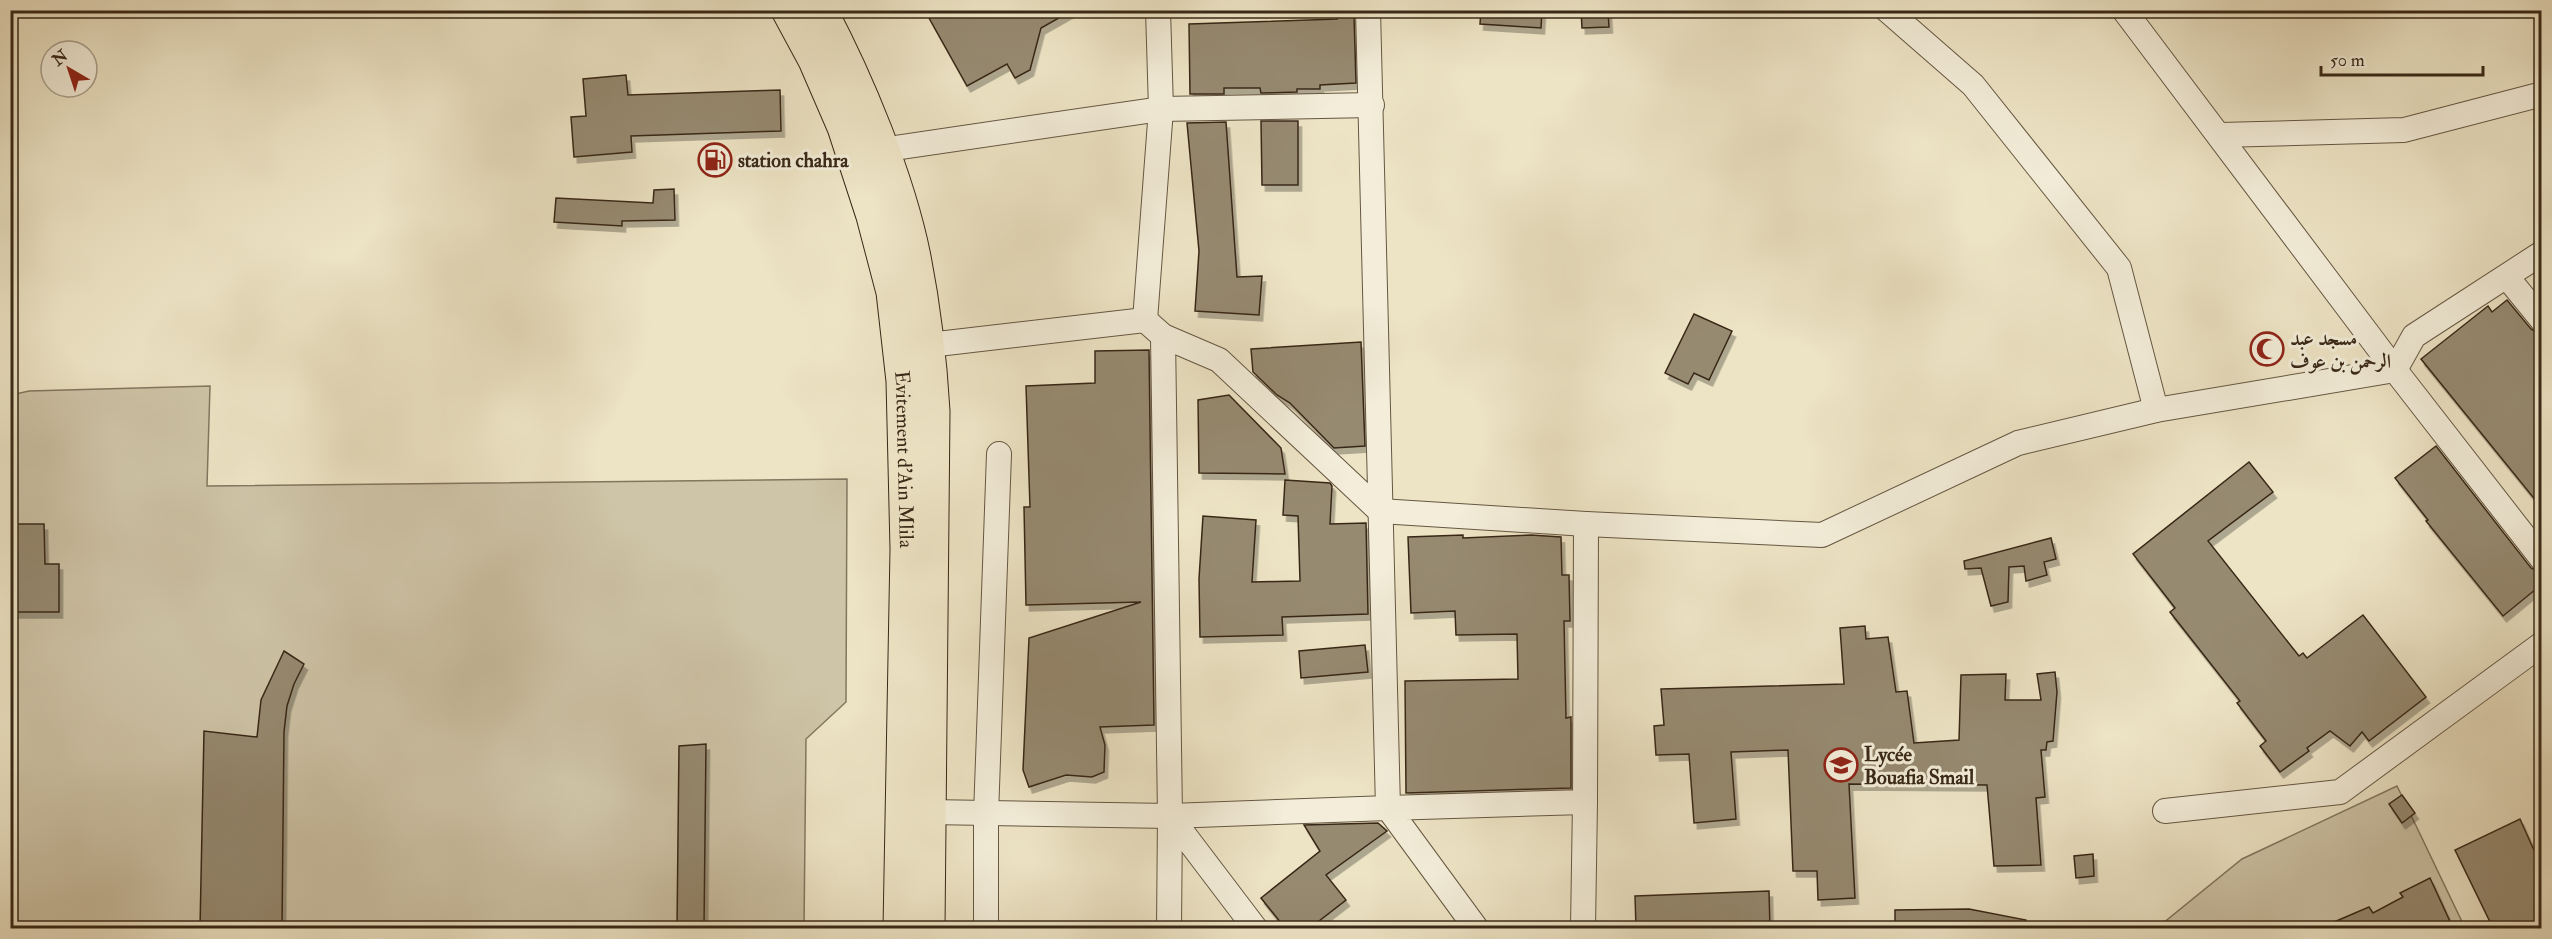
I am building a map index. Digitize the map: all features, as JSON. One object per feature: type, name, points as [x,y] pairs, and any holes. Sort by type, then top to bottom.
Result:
[{"type":"highway","name":"Evitement d'Ain Mlila","points":[[788,10],[815,60],[844,127],[873,216],[893,292],[903,381],[907,549],[900,928]]},
{"type":"highway","name":"Evitement d'Ain Mlila","points":[[819,10],[865,106],[896,193],[914,255],[929,345],[933,411],[928,928]]},
{"type":"street","points":[[1145,320],[1161,109],[1158,10]]},
{"type":"street","points":[[1368,10],[1388,808],[1476,928]]},
{"type":"street","points":[[1887,10],[1973,86],[2119,268],[2156,410]]},
{"type":"street","points":[[2124,10],[2395,370],[2541,559]]},
{"type":"street","points":[[2220,135],[2404,130],[2541,93]]},
{"type":"street","points":[[881,150],[1161,109],[1372,105]]},
{"type":"street","points":[[2395,370],[2414,336],[2541,253]]},
{"type":"street","points":[[2507,277],[2541,320]]},
{"type":"street","points":[[929,345],[1145,320],[1163,336],[1219,360],[1380,511],[1586,524],[1822,535],[2018,443],[2156,410],[2395,370]]},
{"type":"street","points":[[1163,336],[1170,816],[1169,928]]},
{"type":"street","points":[[986,928],[986,815],[999,454]]},
{"type":"street","points":[[1583,928],[1586,802],[1586,524]]},
{"type":"street","points":[[2165,811],[2340,792],[2541,644]]},
{"type":"street","points":[[929,812],[986,815],[1170,816],[1586,802]]},
{"type":"street","points":[[1170,816],[1255,928]]},
{"type":"shaded area","points":[[210,386],[207,486],[847,479],[846,702],[806,739],[804,928],[11,928],[11,395],[29,391]]},
{"type":"shaded area","points":[[2397,786],[2465,928],[2157,928],[2242,859]]},
{"type":"building","points":[[942,10],[1073,10],[1041,28],[1030,70],[1015,78],[1007,64],[967,86],[929,18]]},
{"type":"building","points":[[1481,10],[1542,10],[1541,28],[1480,24]]},
{"type":"building","points":[[1581,10],[1608,10],[1609,27],[1582,28]]},
{"type":"building","points":[[1337,16],[1354,16],[1356,83],[1320,85],[1320,89],[1297,89],[1297,92],[1261,93],[1260,88],[1224,88],[1224,94],[1190,94],[1189,24],[1337,19]]},
{"type":"building","points":[[626,75],[628,95],[780,90],[781,131],[631,136],[632,152],[574,157],[571,117],[586,116],[583,79]]},
{"type":"building","points":[[1261,121],[1298,121],[1298,185],[1262,185]]},
{"type":"building","points":[[1226,122],[1237,277],[1262,276],[1259,315],[1195,311],[1199,251],[1187,123]]},
{"type":"building","points":[[674,189],[675,220],[622,221],[622,226],[554,222],[556,198],[653,203],[654,190]]},
{"type":"building","points":[[2507,300],[2531,329],[2541,335],[2541,507],[2421,359],[2488,306],[2492,312]]},
{"type":"building","points":[[1694,314],[1732,331],[1709,380],[1694,373],[1688,384],[1665,373]]},
{"type":"building","points":[[1361,342],[1365,446],[1334,448],[1290,403],[1277,395],[1253,372],[1251,349]]},
{"type":"building","points":[[1149,350],[1154,725],[1100,727],[1105,745],[1104,772],[1092,777],[1066,775],[1029,787],[1023,770],[1029,638],[1141,602],[1026,605],[1024,507],[1030,507],[1026,386],[1095,383],[1095,351]]},
{"type":"building","points":[[1229,395],[1281,448],[1285,474],[1199,473],[1198,400]]},
{"type":"building","points":[[2436,446],[2531,568],[2541,573],[2541,585],[2503,616],[2426,521],[2428,520],[2395,478]]},
{"type":"building","points":[[2249,462],[2273,492],[2208,541],[2299,656],[2303,653],[2307,658],[2363,615],[2426,697],[2369,741],[2362,732],[2350,746],[2330,731],[2307,748],[2309,751],[2280,772],[2260,746],[2266,741],[2237,703],[2240,701],[2170,612],[2175,608],[2133,554]]},
{"type":"building","points":[[1285,480],[1330,483],[1332,486],[1330,524],[1366,523],[1368,614],[1282,617],[1283,635],[1200,637],[1199,579],[1203,516],[1256,520],[1252,582],[1300,581],[1298,516],[1283,515]]},
{"type":"building","points":[[10,524],[44,524],[45,564],[59,564],[59,612],[10,612]]},
{"type":"building","points":[[1463,535],[1463,538],[1531,535],[1561,537],[1562,575],[1569,575],[1570,621],[1564,621],[1566,718],[1571,717],[1571,788],[1406,793],[1405,681],[1518,679],[1517,634],[1456,635],[1455,611],[1411,613],[1408,537]]},
{"type":"building","points":[[2051,538],[2056,559],[2044,562],[2047,575],[2026,581],[2024,566],[2009,567],[2008,602],[1991,606],[1981,568],[1965,569],[1964,561]]},
{"type":"building","points":[[1865,626],[1866,639],[1888,637],[1896,692],[1907,691],[1914,743],[1959,740],[1961,675],[2006,674],[2005,700],[2041,700],[2037,674],[2055,672],[2057,692],[2053,741],[2047,742],[2046,750],[2041,750],[2045,797],[2036,798],[2041,865],[1994,866],[1987,785],[1849,784],[1855,898],[1818,900],[1817,871],[1793,871],[1788,750],[1731,752],[1736,819],[1694,823],[1689,754],[1656,755],[1654,726],[1664,725],[1661,689],[1844,684],[1840,628]]},
{"type":"building","points":[[1365,645],[1368,672],[1301,678],[1299,651]]},
{"type":"building","points":[[284,651],[304,664],[287,706],[284,732],[282,928],[200,928],[204,731],[257,737],[261,700]]},
{"type":"building","points":[[706,744],[704,928],[677,928],[679,746]]},
{"type":"building","points":[[2402,795],[2415,813],[2402,823],[2389,804]]},
{"type":"building","points":[[2520,819],[2541,866],[2541,928],[2493,928],[2455,850]]},
{"type":"building","points":[[1378,823],[1387,831],[1326,875],[1346,900],[1310,928],[1285,928],[1261,898],[1320,851],[1304,825]]},
{"type":"building","points":[[2093,854],[2094,876],[2076,878],[2074,856]]},
{"type":"building","points":[[2430,878],[2453,928],[2320,928],[2369,907],[2373,913],[2403,897],[2400,893]]},
{"type":"building","points":[[1769,891],[1770,928],[1636,928],[1635,896]]},
{"type":"building","points":[[1969,909],[2026,920],[2025,928],[1895,928],[1895,910]]},
{"type":"place","name":"station chahra","points":[[715,160]]},
{"type":"place","name":"مسجد عبد الرحمن بن عوف","points":[[2267,349]]},
{"type":"place","name":"Lycée Bouafia Smail","points":[[1841,765]]}]
